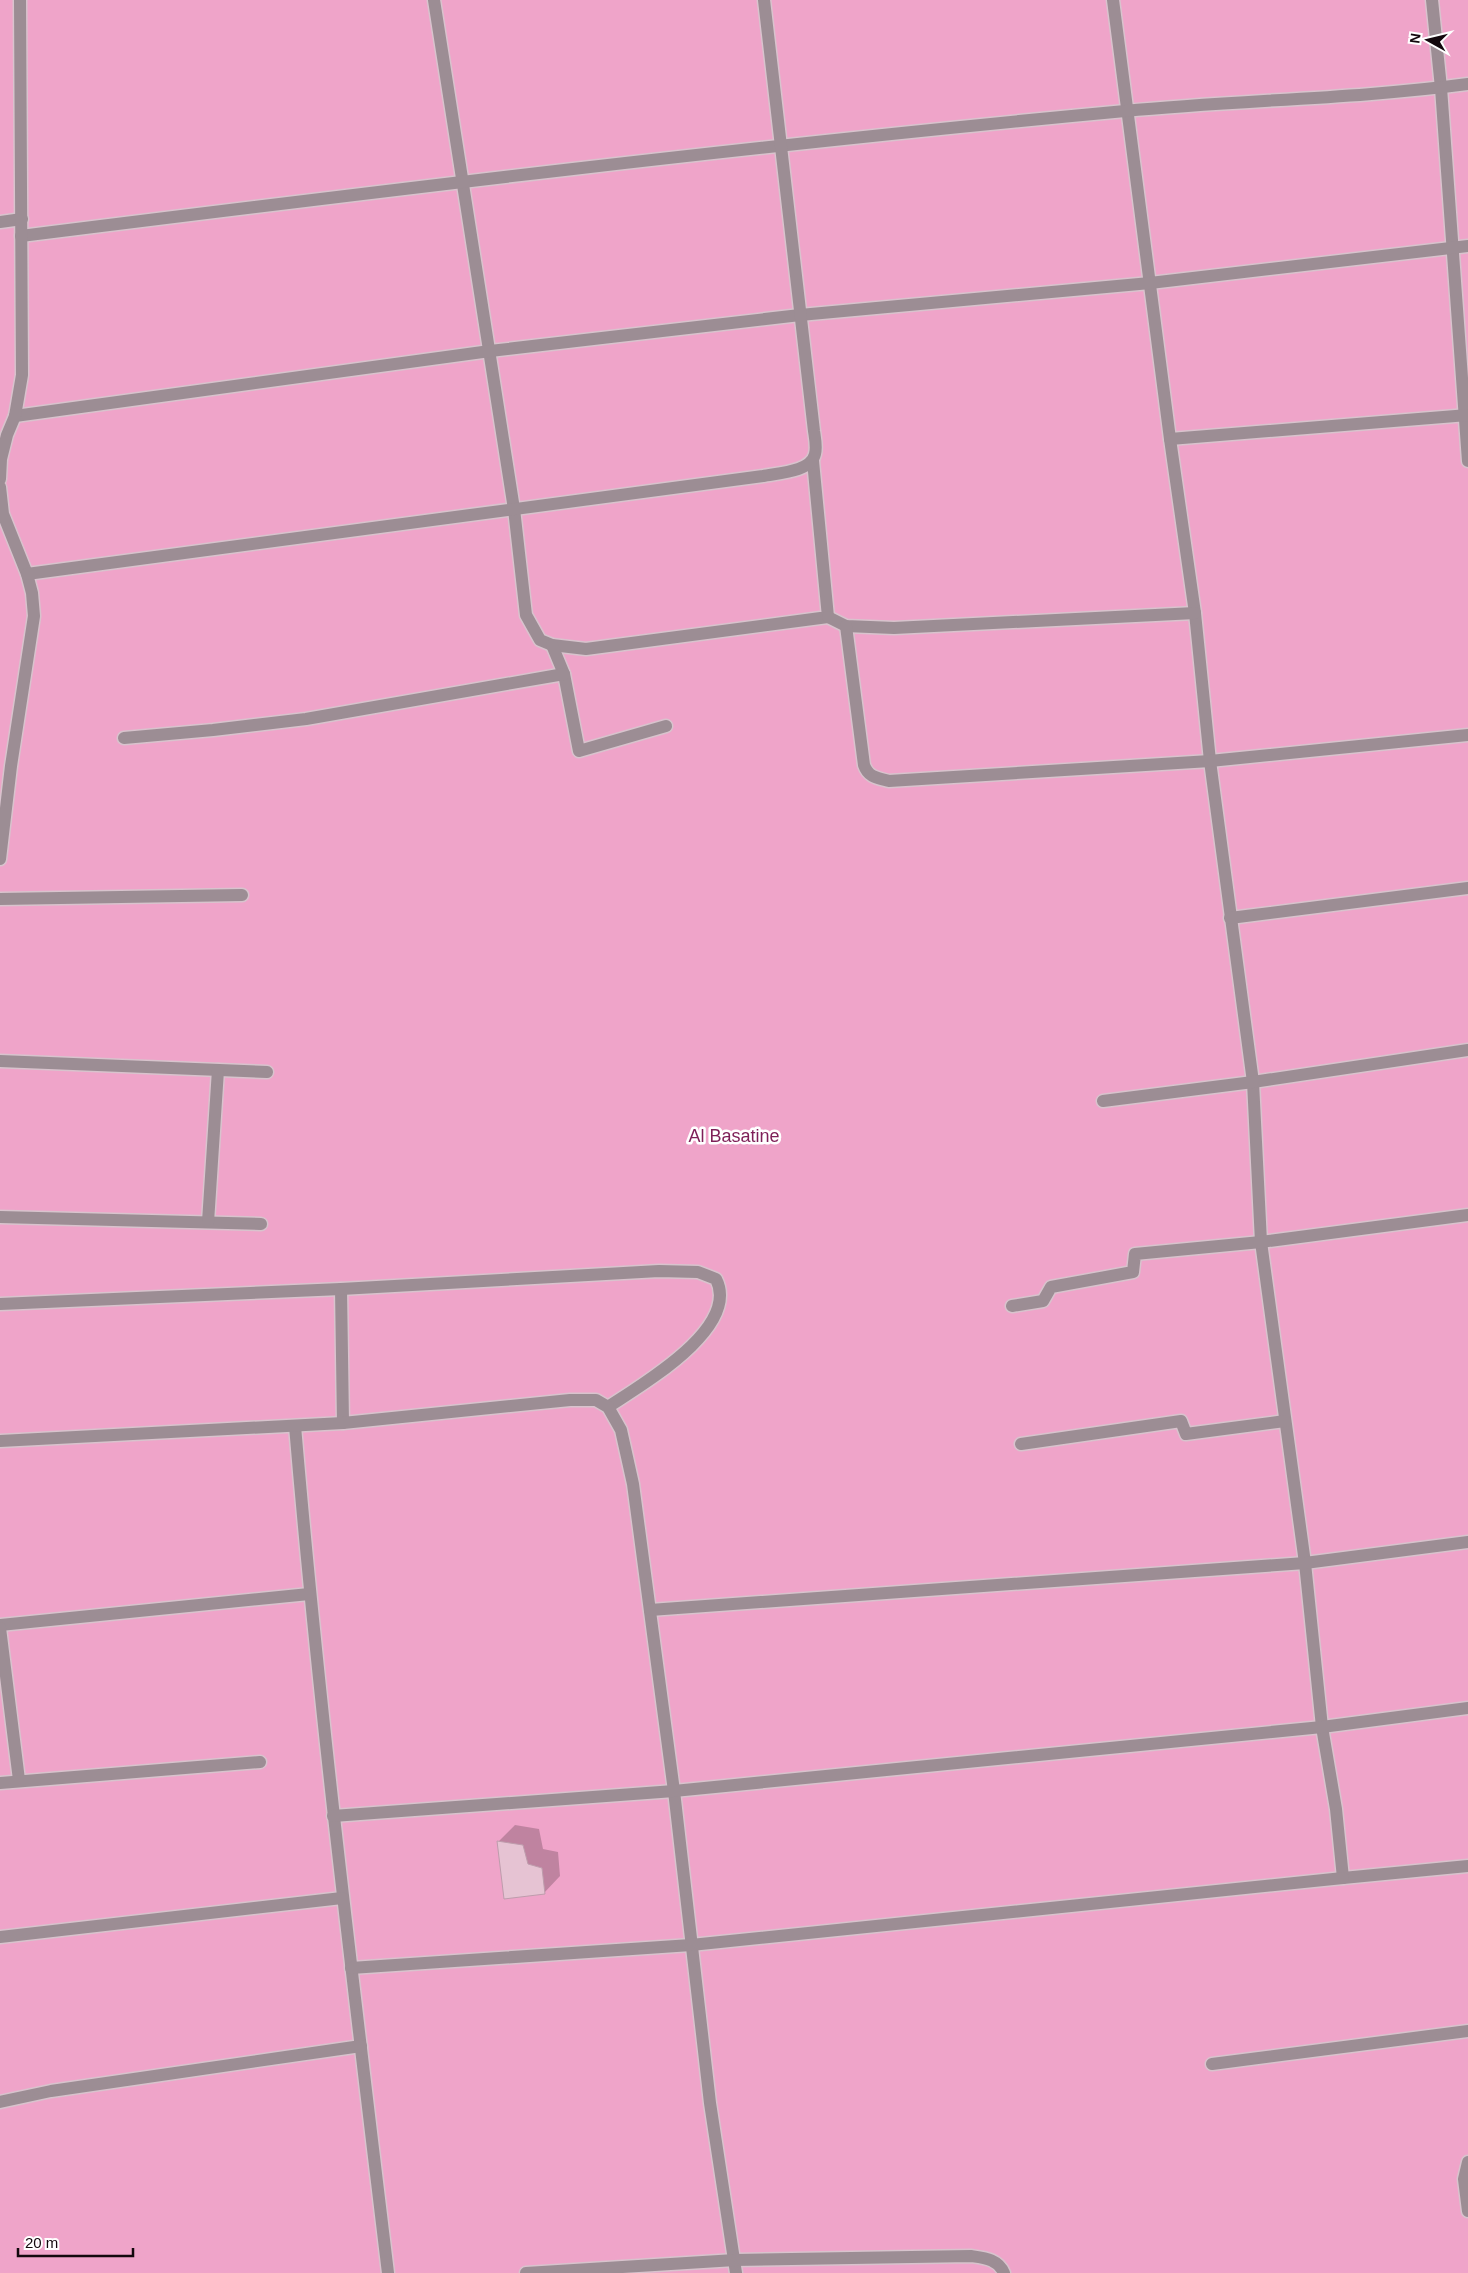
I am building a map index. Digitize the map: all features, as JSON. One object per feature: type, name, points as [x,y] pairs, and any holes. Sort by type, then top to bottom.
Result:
[{"type":"lane","points":[[0,479],[1,459],[7,435],[15,416],[22,375],[20,0]]},
{"type":"lane","points":[[434,0],[514,509],[526,615],[540,640],[552,645],[586,649],[828,617],[846,626],[894,628],[1195,613]]},
{"type":"lane","points":[[764,0],[814,431],[816,453],[813,461],[828,617]]},
{"type":"lane","points":[[1113,0],[1170,438],[1195,613],[1210,761],[1253,1082],[1261,1242],[1305,1563],[1322,1727],[1336,1809],[1343,1878]]},
{"type":"lane","points":[[1432,0],[1442,88],[1468,461]]},
{"type":"lane","points":[[21,236],[462,181],[1128,110],[1442,88],[1468,84]]},
{"type":"lane","points":[[0,222],[22,219]]},
{"type":"lane","points":[[15,416],[490,352],[800,314],[1150,283],[1468,246]]},
{"type":"lane","points":[[1170,438],[1466,416]]},
{"type":"lane","points":[[27,574],[763,476],[800,468],[813,461]]},
{"type":"lane","points":[[0,487],[3,514],[27,574],[32,593],[34,616],[11,766],[0,859]]},
{"type":"lane","points":[[846,626],[866,773],[875,778],[889,781],[1210,761],[1468,735]]},
{"type":"lane","points":[[552,645],[564,674],[579,751],[666,726]]},
{"type":"lane","points":[[124,738],[306,719],[564,674]]},
{"type":"lane","points":[[1230,918],[1468,888]]},
{"type":"lane","points":[[0,900],[242,895]]},
{"type":"lane","points":[[1103,1101],[1253,1082],[1468,1050]]},
{"type":"lane","points":[[0,1061],[267,1072]]},
{"type":"lane","points":[[208,1222],[218,1070]]},
{"type":"lane","points":[[1012,1306],[1043,1301],[1051,1287],[1133,1272],[1136,1254],[1261,1242],[1468,1215]]},
{"type":"lane","points":[[0,1218],[261,1224]]},
{"type":"lane","points":[[0,1304],[341,1289],[659,1271],[698,1272],[716,1279],[720,1287],[720,1303],[711,1324],[675,1363],[608,1407]]},
{"type":"lane","points":[[341,1289],[344,1423]]},
{"type":"lane","points":[[0,1441],[344,1423],[570,1400],[596,1400],[608,1407],[621,1430],[633,1484],[674,1791],[710,2103],[735,2267]]},
{"type":"lane","points":[[1021,1444],[1181,1421],[1186,1434],[1285,1421]]},
{"type":"lane","points":[[295,1426],[309,1594],[342,1898],[388,2273]]},
{"type":"lane","points":[[650,1610],[1305,1563],[1468,1542]]},
{"type":"lane","points":[[19,1780],[0,1627],[309,1594]]},
{"type":"lane","points":[[333,1816],[674,1791],[1322,1727],[1468,1708]]},
{"type":"lane","points":[[0,1783],[260,1762]]},
{"type":"lane","points":[[352,1968],[691,1945],[1468,1866]]},
{"type":"lane","points":[[0,1937],[342,1898]]},
{"type":"lane","points":[[1212,2064],[1468,2031]]},
{"type":"lane","points":[[0,2102],[51,2091],[361,2046]]},
{"type":"lane","points":[[1468,2162],[1464,2179],[1468,2211]]},
{"type":"lane","points":[[526,2273],[735,2267],[971,2256],[994,2261],[1001,2266],[1004,2273]]},
{"type":"green space","name":"Al Basatine","points":[[0,0],[1468,0],[1468,2273],[0,2273]]},
{"type":"building","points":[[497,1841],[523,1845],[528,1864],[542,1868],[545,1894],[504,1899]]}]
